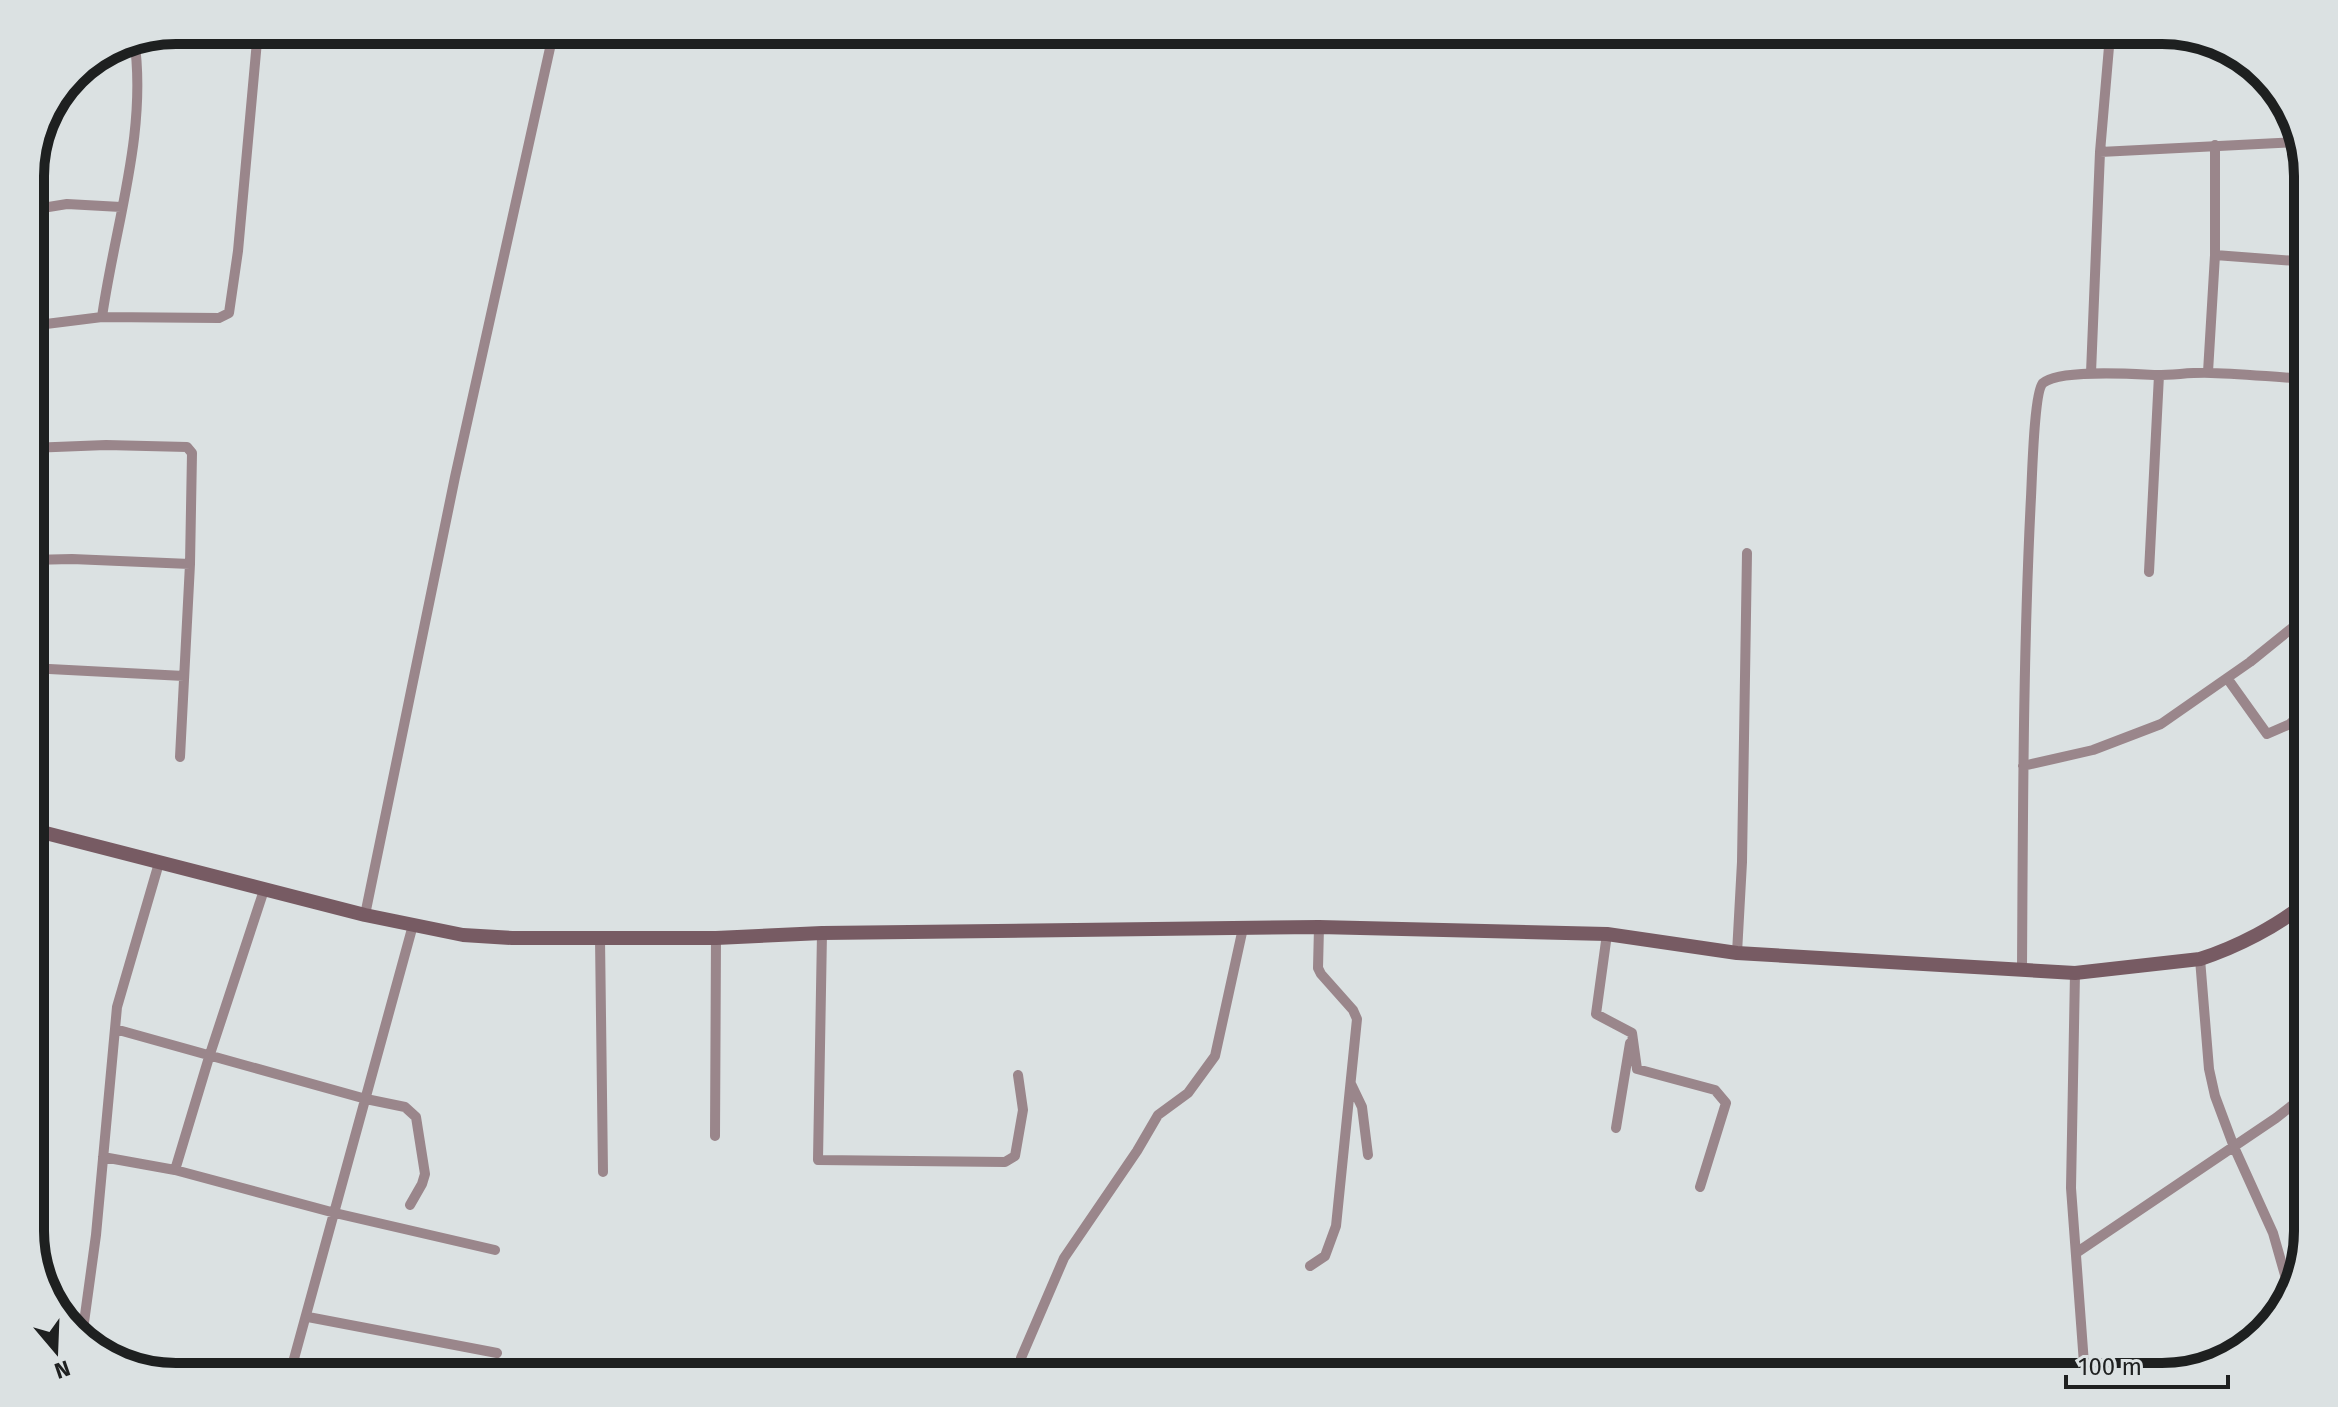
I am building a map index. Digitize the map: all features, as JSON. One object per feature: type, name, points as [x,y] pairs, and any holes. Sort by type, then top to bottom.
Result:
[{"type":"main road","points":[[44,833],[365,915],[463,935],[512,938],[716,938],[822,933],[1319,927],[1607,934],[1737,953],[2075,973],[2200,959],[2270,926],[2294,910]]},
{"type":"street","points":[[44,324],[102,317],[219,318],[229,313],[238,251],[257,44]]},
{"type":"street","points":[[365,915],[455,477],[551,44]]},
{"type":"street","points":[[2091,373],[2100,152],[2109,44]]},
{"type":"street","points":[[102,317],[130,173],[138,67],[136,51]]},
{"type":"street","points":[[2100,152],[2289,142]]},
{"type":"street","points":[[2208,372],[2215,255],[2215,145]]},
{"type":"street","points":[[44,208],[67,204],[121,207]]},
{"type":"street","points":[[2215,255],[2294,261]]},
{"type":"street","points":[[2022,969],[2027,576],[2035,417],[2040,389],[2051,380],[2091,373],[2159,375],[2208,372],[2294,378]]},
{"type":"street","points":[[2149,572],[2159,375]]},
{"type":"street","points":[[44,447],[187,447],[192,453],[180,757]]},
{"type":"street","points":[[1737,953],[1742,875],[1747,553]]},
{"type":"street","points":[[44,560],[190,564]]},
{"type":"street","points":[[2023,766],[2093,750],[2161,724],[2294,626]]},
{"type":"street","points":[[44,669],[184,676]]},
{"type":"street","points":[[2227,678],[2267,734],[2294,720]]},
{"type":"street","points":[[85,1311],[117,1007],[159,863]]},
{"type":"street","points":[[175,1170],[264,890]]},
{"type":"street","points":[[293,1363],[413,925]]},
{"type":"street","points":[[1310,1266],[1325,1256],[1336,1226],[1357,1019],[1318,968],[1319,927]]},
{"type":"street","points":[[1021,1358],[1064,1258],[1158,1115],[1188,1093],[1215,1056],[1243,928]]},
{"type":"street","points":[[822,933],[818,1160],[1012,1160],[1023,1110],[1018,1075]]},
{"type":"street","points":[[1607,934],[1596,1014],[1632,1033]]},
{"type":"street","points":[[600,938],[603,1172]]},
{"type":"street","points":[[715,1136],[716,938]]},
{"type":"street","points":[[2200,959],[2209,1069],[2215,1096],[2273,1233],[2286,1277]]},
{"type":"street","points":[[2075,973],[2071,1188],[2084,1363]]},
{"type":"street","points":[[115,1029],[366,1099],[405,1107],[416,1117],[425,1174],[410,1205]]},
{"type":"street","points":[[1616,1128],[1632,1033]]},
{"type":"street","points":[[1632,1033],[1637,1069],[1715,1090],[1726,1103],[1700,1187]]},
{"type":"street","points":[[1351,1084],[1362,1107],[1368,1155]]},
{"type":"street","points":[[2076,1253],[2294,1103]]},
{"type":"street","points":[[103,1157],[175,1170],[335,1213],[495,1250]]},
{"type":"street","points":[[308,1317],[497,1353]]}]
